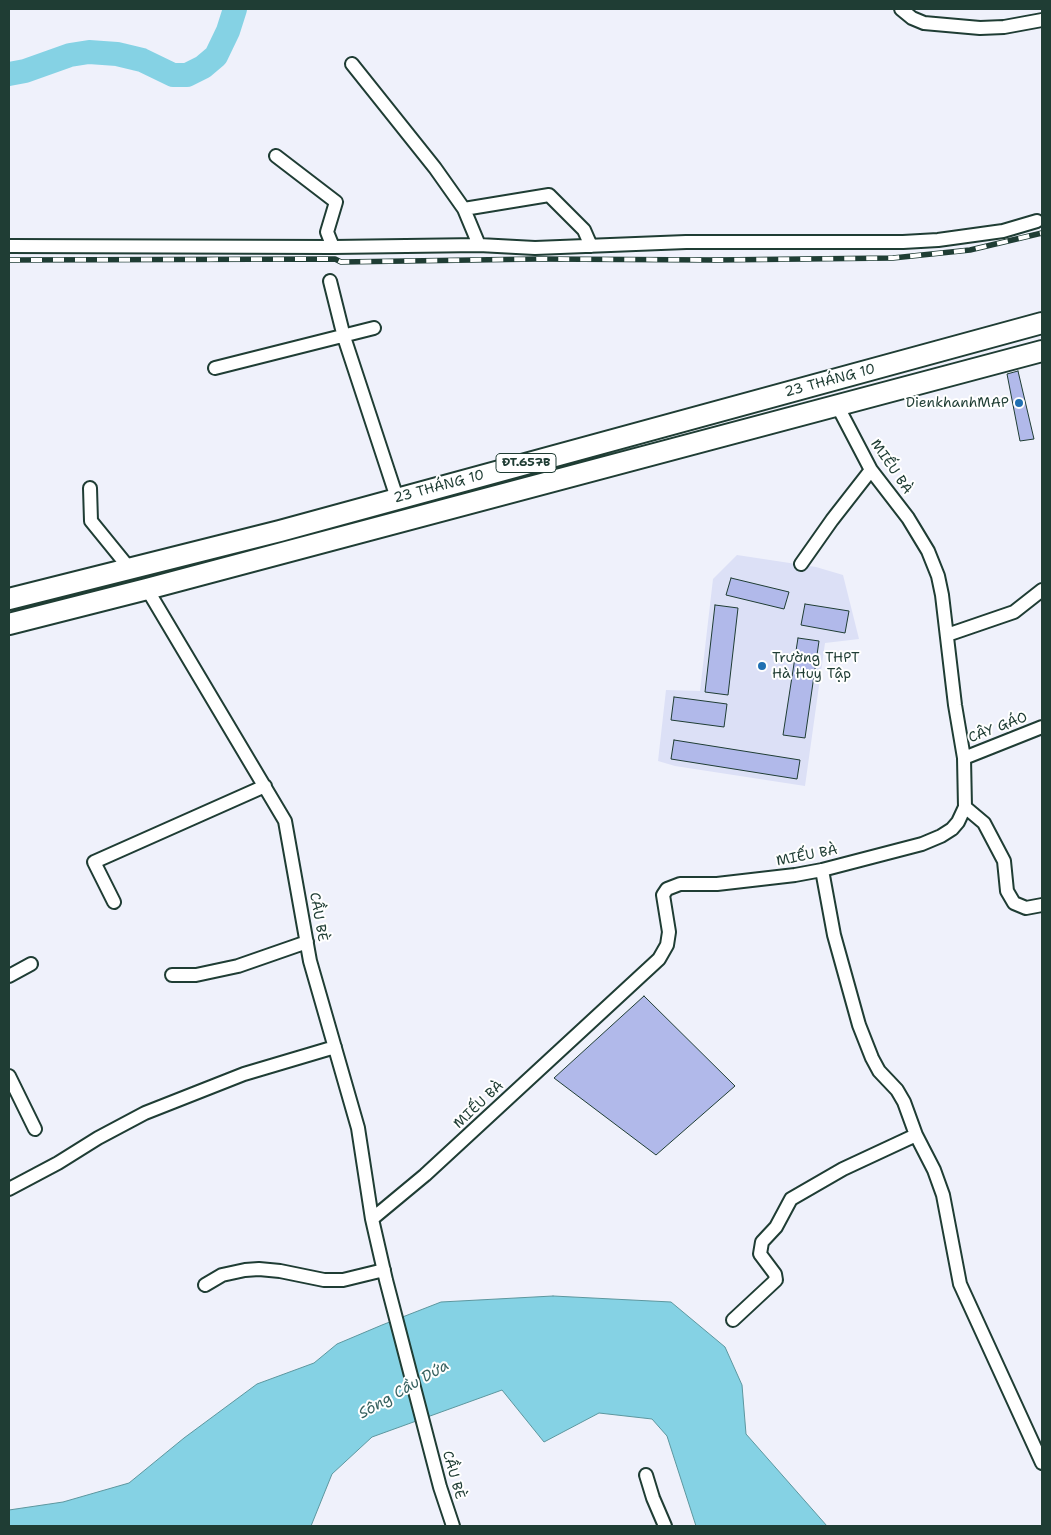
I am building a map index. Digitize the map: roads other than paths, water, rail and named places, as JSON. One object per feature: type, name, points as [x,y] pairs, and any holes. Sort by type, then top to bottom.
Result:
[{"type":"main road","name":"23 THÁNG 10","points":[[9,599],[280,531],[1042,324]]},
{"type":"main road","name":"23 THÁNG 10","points":[[9,624],[147,590],[1042,351]]},
{"type":"main road","points":[[830,381],[838,407]]},
{"type":"main road","points":[[130,568],[147,590]]},
{"type":"street","points":[[901,9],[912,18],[924,23],[980,28],[1004,27],[1042,20]]},
{"type":"street","points":[[352,64],[435,168],[464,209],[479,245]]},
{"type":"street","points":[[276,156],[336,202],[327,232],[333,247]]},
{"type":"street","points":[[464,209],[549,195],[584,230],[591,246]]},
{"type":"street","points":[[9,246],[333,247],[479,245],[535,248],[686,242],[903,242],[938,240],[1003,231],[1037,221]]},
{"type":"street","points":[[330,281],[344,337],[397,498]]},
{"type":"street","points":[[215,368],[374,328]]},
{"type":"street","name":"MIẾU BÀ","points":[[372,1219],[425,1175],[658,959],[667,945],[669,932],[664,895],[667,889],[680,884],[717,884],[822,870],[922,844],[941,836],[952,829],[958,822],[964,807],[964,758],[955,705],[940,586],[928,551],[908,518],[872,470],[838,407]]},
{"type":"street","points":[[801,564],[832,520],[872,470]]},
{"type":"street","points":[[90,488],[91,521],[130,568]]},
{"type":"street","name":"CẦU BÈ","points":[[147,590],[286,821],[310,961],[358,1128],[372,1219],[385,1275],[425,1432],[453,1526]]},
{"type":"street","points":[[947,635],[1014,612],[1042,590]]},
{"type":"street","name":"CÂY GÁO","points":[[964,758],[1042,727]]},
{"type":"street","points":[[114,902],[94,862],[265,786]]},
{"type":"street","points":[[964,807],[984,823],[1004,861],[1007,891],[1014,903],[1026,908],[1042,905]]},
{"type":"street","points":[[822,870],[834,935],[859,1025],[879,1071],[897,1090],[904,1102],[916,1135],[934,1170],[943,1195],[960,1284],[1042,1463]]},
{"type":"street","points":[[172,975],[196,975],[238,966],[307,942]]},
{"type":"street","points":[[9,976],[31,964]]},
{"type":"street","points":[[9,1188],[58,1164],[98,1138],[145,1113],[244,1074],[335,1046]]},
{"type":"street","points":[[9,1076],[35,1129]]},
{"type":"street","points":[[733,1320],[776,1280],[775,1274],[760,1254],[762,1242],[776,1227],[791,1199],[843,1169],[916,1135]]},
{"type":"street","points":[[205,1285],[222,1275],[245,1270],[280,1271],[324,1280],[343,1280],[385,1275]]},
{"type":"street","points":[[646,1475],[665,1526]]},
{"type":"water","name":"Sông Cầu Dứa","points":[[553,1296],[671,1302],[725,1347],[742,1385],[746,1434],[827,1526],[696,1526],[667,1436],[652,1419],[599,1413],[544,1442],[502,1390],[372,1437],[332,1474],[311,1526],[9,1526],[9,1510],[63,1502],[129,1483],[184,1438],[257,1384],[314,1363],[337,1344],[441,1302]]},
{"type":"waterway","points":[[9,74],[25,71],[70,55],[89,52],[117,54],[142,60],[173,75],[187,75],[203,67],[216,56],[228,31],[235,9]]},
{"type":"railway","points":[[9,260],[335,259],[341,262],[538,259],[893,258],[970,250],[1042,233]]},
{"type":"place","name":"DienkhanhMAP","points":[[1019,403]]},
{"type":"place","name":"Trường THPT Hà Huy Tập","points":[[762,666]]}]
